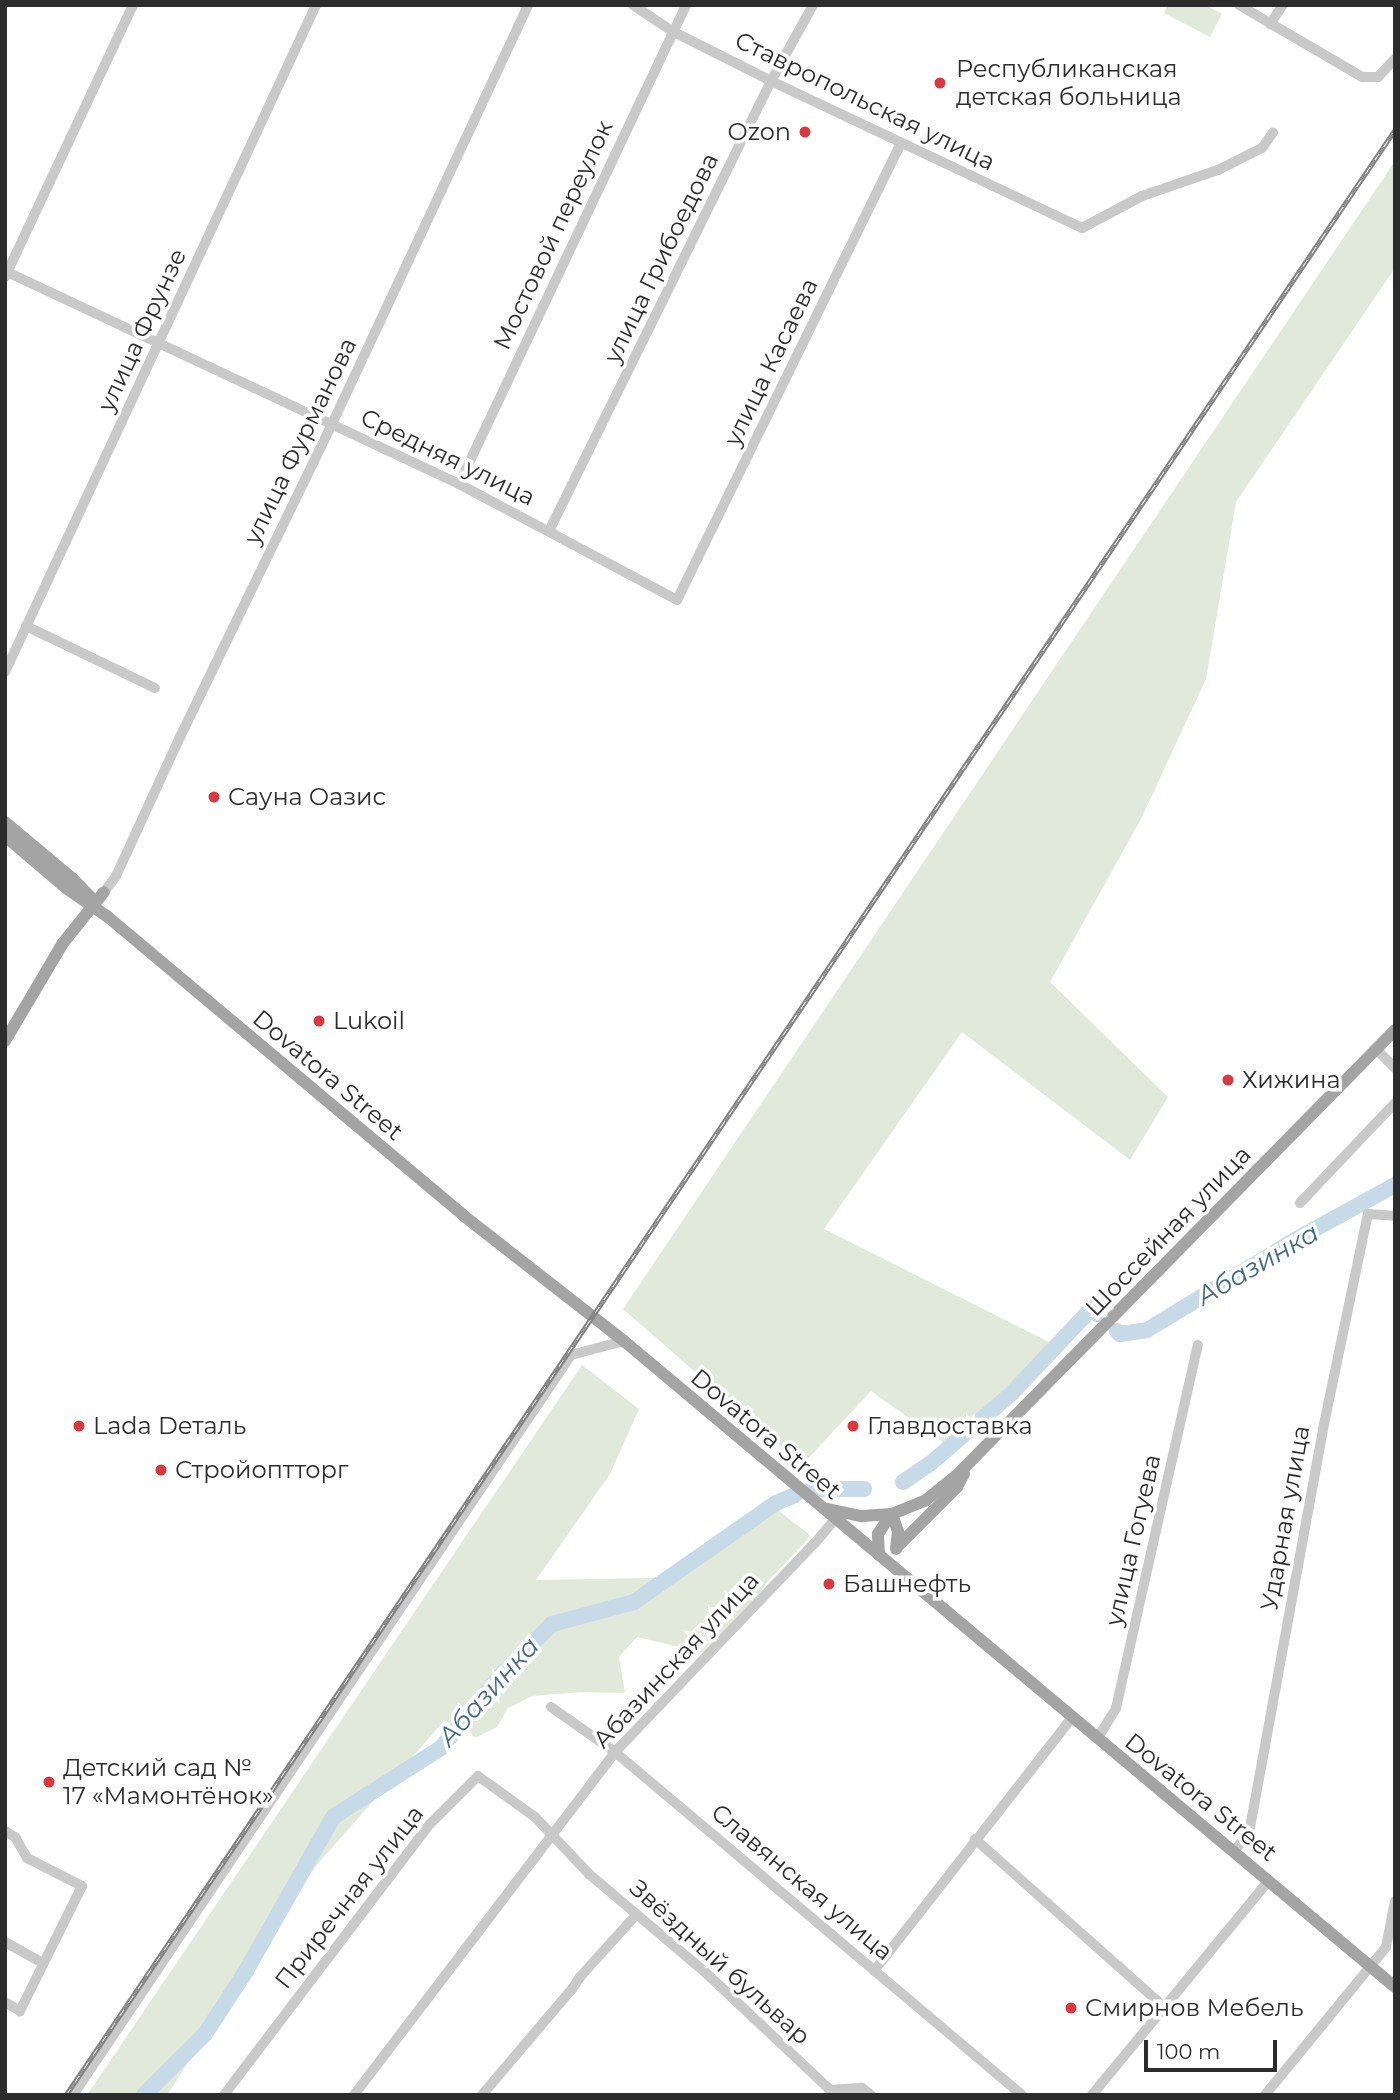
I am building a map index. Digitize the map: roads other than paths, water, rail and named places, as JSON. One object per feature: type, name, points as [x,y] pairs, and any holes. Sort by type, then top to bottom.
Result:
[{"type":"main road","name":"Dovatora Street","points":[[5,822],[73,879],[92,903]]},
{"type":"main road","name":"Dovatora Street","points":[[5,836],[92,903],[341,1116],[624,1342],[1395,1987]]},
{"type":"main road","points":[[5,1027],[68,923],[104,892]]},
{"type":"main road","points":[[5,1041],[63,943],[92,903]]},
{"type":"main road","name":"Шоссейная улица","points":[[892,1514],[926,1500],[971,1462],[1395,1030]]},
{"type":"main road","name":"Шоссейная улица","points":[[1377,1051],[1395,1037]]},
{"type":"main road","name":"Шоссейная улица","points":[[896,1548],[957,1487],[971,1462]]},
{"type":"main road","points":[[816,1502],[850,1510],[892,1514]]},
{"type":"main road","points":[[892,1514],[898,1531],[895,1560],[902,1575]]},
{"type":"main road","points":[[879,1555],[878,1534],[892,1514]]},
{"type":"street","points":[[6,273],[133,5]]},
{"type":"street","name":"улица Фрунзе","points":[[5,672],[316,5]]},
{"type":"street","name":"улица Фурманова","points":[[104,892],[116,876],[528,5]]},
{"type":"street","name":"Ставропольская улица","points":[[633,5],[672,31],[771,81],[1082,228],[1142,196],[1229,164],[1262,148],[1273,132]]},
{"type":"street","name":"Мостовой переулок","points":[[459,484],[686,5]]},
{"type":"street","name":"улица Грибоедова","points":[[550,531],[771,81],[813,5]]},
{"type":"street","points":[[1239,5],[1363,77],[1378,77],[1395,59]]},
{"type":"street","points":[[1270,24],[1283,5]]},
{"type":"street","name":"улица Касаева","points":[[677,600],[901,142]]},
{"type":"street","name":"Средняя улица","points":[[6,273],[459,484],[677,600]]},
{"type":"street","points":[[26,626],[155,688]]},
{"type":"street","points":[[1377,1051],[1395,1068]]},
{"type":"street","points":[[1300,1203],[1395,1103]]},
{"type":"street","name":"Ударная улица","points":[[1234,1851],[1249,1833],[1321,1437],[1368,1214],[1395,1216]]},
{"type":"street","points":[[73,2095],[571,1355],[624,1342]]},
{"type":"street","name":"улица Гогуева","points":[[1097,1739],[1116,1708],[1198,1345]]},
{"type":"street","name":"Абазинская улица","points":[[354,2095],[615,1752],[835,1519]]},
{"type":"street","name":"Славянская улица","points":[[551,1707],[615,1752],[1022,2095]]},
{"type":"street","points":[[874,1970],[1072,1718]]},
{"type":"street","name":"Приречная улица","points":[[224,2095],[430,1824],[478,1776],[554,1834]]},
{"type":"street","points":[[5,1831],[15,1837],[27,1858],[82,1886],[20,2011],[5,2002]]},
{"type":"street","name":"Звёздный бульвар","points":[[554,1834],[589,1874],[705,1972],[830,2090],[862,2088],[870,2095]]},
{"type":"street","points":[[975,1839],[1164,2007]]},
{"type":"street","points":[[1092,2095],[1269,1880]]},
{"type":"street","points":[[1265,2095],[1386,1947],[1395,1901]]},
{"type":"street","points":[[482,2095],[572,1990],[580,1977],[637,1914]]},
{"type":"street","points":[[5,1942],[43,1963]]},
{"type":"waterway","name":"Абазинка","points":[[1117,1331],[1120,1334],[1147,1330],[1295,1240],[1395,1185]]},
{"type":"waterway","name":"Абазинка","points":[[903,1482],[931,1463],[1011,1394],[1092,1308],[1097,1314]]},
{"type":"waterway","name":"Абазинка","points":[[812,1489],[864,1489]]},
{"type":"waterway","name":"Абазинка","points":[[144,2095],[205,2034],[246,1971],[333,1817],[441,1748],[500,1676],[552,1624],[634,1602],[776,1503],[795,1495]]},
{"type":"railway","points":[[66,2095],[1395,130]]},
{"type":"place","name":"Республиканская детская больница","points":[[940,83]]},
{"type":"place","name":"Ozon","points":[[805,132]]},
{"type":"place","name":"Сауна Оазис","points":[[214,797]]},
{"type":"place","name":"Lukoil","points":[[319,1021]]},
{"type":"place","name":"Хижина","points":[[1228,1080]]},
{"type":"place","name":"Lada Dеталь","points":[[79,1426]]},
{"type":"place","name":"Главдоставка","points":[[853,1426]]},
{"type":"place","name":"Стройоптторг","points":[[161,1470]]},
{"type":"place","name":"Башнефть","points":[[829,1584]]},
{"type":"place","name":"Детский сад № 17 «Мамонтёнок»","points":[[49,1782]]},
{"type":"place","name":"Смирнов Мебель","points":[[1071,2008]]}]
